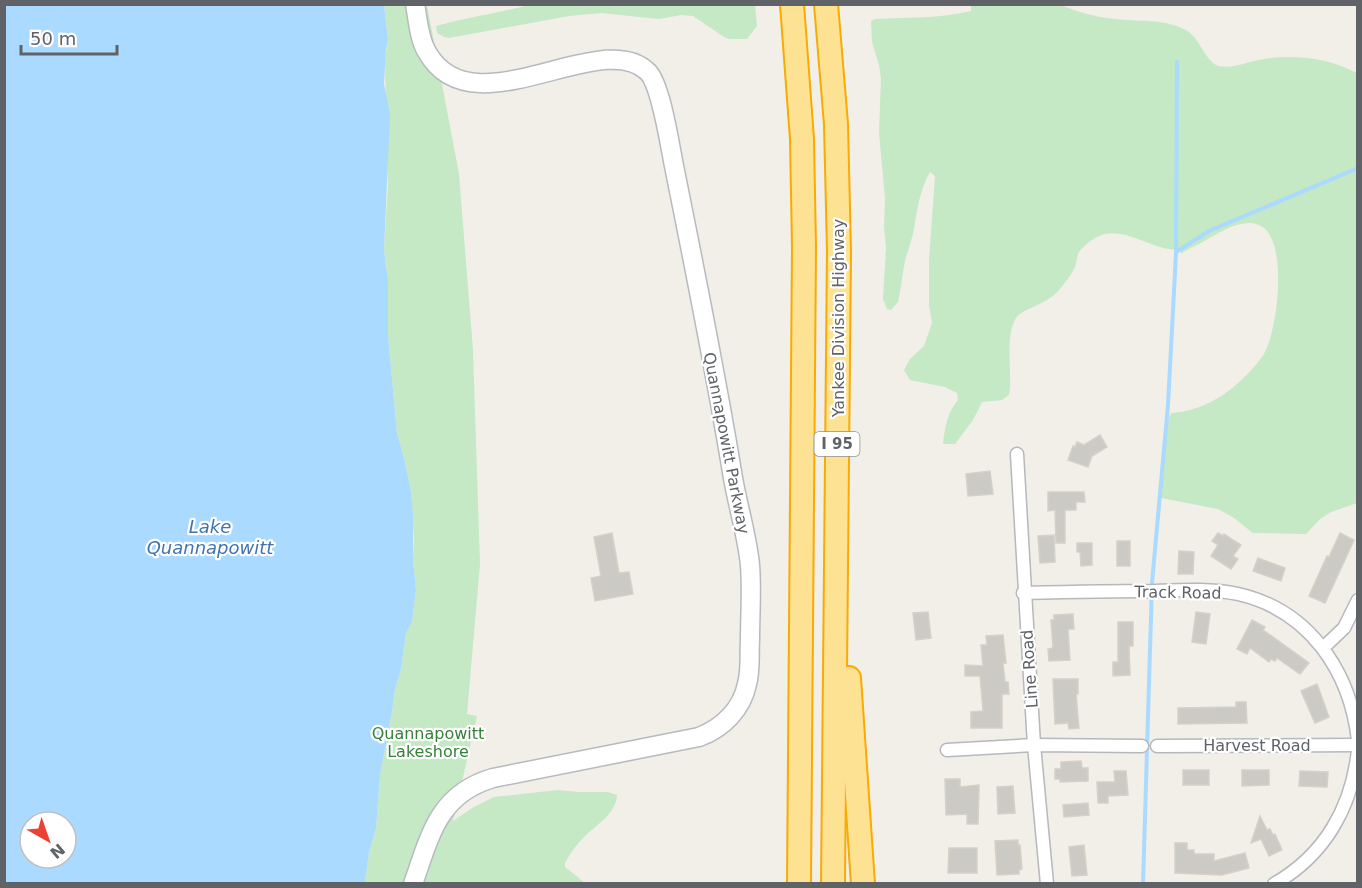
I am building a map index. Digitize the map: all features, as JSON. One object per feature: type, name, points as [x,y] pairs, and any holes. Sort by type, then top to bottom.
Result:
[{"type":"highway","name":"Yankee Division Highway","points":[[792,4],[802,139],[804,247],[799,884]]},
{"type":"highway","name":"Yankee Division Highway","points":[[826,4],[836,124],[839,251],[833,884]]},
{"type":"highway","points":[[836,518],[844,588],[863,884]]},
{"type":"highway","points":[[786,884],[799,779]]},
{"type":"street","name":"Quannapowitt Parkway","points":[[413,884],[431,832],[439,817],[455,798],[477,784],[493,778],[699,737],[725,722],[739,704],[748,683],[750,611],[750,567],[745,527],[735,489],[672,154],[656,88],[649,72],[634,63],[606,59],[497,82],[478,84],[465,82],[446,73],[428,55],[415,4]]},
{"type":"street","name":"Line Road","points":[[1017,454],[1023,593],[1047,884]]},
{"type":"street","name":"Track Road","points":[[1023,593],[1216,591],[1246,596],[1281,612],[1300,625],[1323,648],[1335,665],[1346,688],[1358,740]]},
{"type":"street","points":[[1323,648],[1344,628],[1358,600]]},
{"type":"street","name":"Harvest Road","points":[[1157,746],[1358,744]]},
{"type":"street","points":[[947,750],[1034,745],[1142,746]]},
{"type":"street","points":[[1274,884],[1307,861],[1335,825],[1353,784],[1358,750]]},
{"type":"green space","points":[[533,4],[755,5],[757,26],[747,39],[729,39],[693,16],[681,15],[659,19],[601,13],[569,16],[449,38],[437,33],[436,26]]},
{"type":"green space","name":"Quannapowitt Lakeshore","points":[[384,5],[427,5],[459,174],[473,350],[480,564],[467,714],[477,716],[453,821],[494,797],[558,790],[608,792],[617,795],[610,813],[579,842],[565,863],[565,867],[585,883],[365,884],[369,852],[376,829],[380,775],[406,633],[412,622],[416,590],[411,491],[397,433],[388,335],[387,270],[384,250],[388,185],[385,61],[388,40]]},
{"type":"green space","points":[[971,5],[1061,5],[1100,17],[1150,21],[1177,26],[1191,34],[1214,64],[1224,67],[1271,58],[1296,57],[1322,60],[1357,73],[1357,503],[1331,512],[1320,519],[1306,534],[1253,533],[1218,509],[1161,498],[1162,455],[1165,432],[1171,413],[1211,402],[1234,387],[1253,368],[1268,346],[1276,310],[1278,268],[1270,235],[1261,226],[1253,223],[1228,228],[1181,254],[1181,249],[1162,248],[1115,233],[1102,235],[1091,241],[1079,252],[1074,269],[1058,291],[1016,318],[1010,335],[1009,395],[1002,400],[982,402],[973,420],[955,444],[943,444],[949,415],[958,400],[957,393],[945,387],[910,380],[904,370],[910,359],[924,346],[932,323],[929,305],[929,261],[935,176],[930,172],[921,192],[898,302],[891,310],[887,309],[883,299],[886,248],[885,199],[879,132],[881,79],[872,42],[871,21],[959,14],[971,11]]},
{"type":"water","name":"Lake Quannapowitt","points":[[5,4],[384,5],[388,40],[384,84],[390,114],[384,250],[388,280],[388,335],[397,433],[411,491],[416,590],[412,622],[406,633],[380,775],[376,829],[369,852],[365,883],[5,883]]},
{"type":"building","points":[[1100,435],[1107,447],[1092,456],[1088,467],[1068,460],[1077,442],[1084,445]]},
{"type":"building","points":[[990,471],[993,494],[968,496],[966,474]]},
{"type":"building","points":[[1048,492],[1084,492],[1085,502],[1076,502],[1076,510],[1065,510],[1065,543],[1056,543],[1055,510],[1048,511]]},
{"type":"building","points":[[612,533],[619,573],[629,572],[633,594],[595,601],[591,578],[601,576],[594,537]]},
{"type":"building","points":[[1218,533],[1223,536],[1224,534],[1241,545],[1233,556],[1238,559],[1231,569],[1211,556],[1218,545],[1212,541]]},
{"type":"building","points":[[1340,533],[1354,540],[1325,603],[1309,596]]},
{"type":"building","points":[[1054,535],[1055,562],[1040,563],[1038,536]]},
{"type":"building","points":[[1117,541],[1130,541],[1130,566],[1117,566]]},
{"type":"building","points":[[1077,543],[1092,543],[1092,565],[1081,566]]},
{"type":"building","points":[[1179,551],[1194,552],[1193,574],[1178,574]]},
{"type":"building","points":[[1258,558],[1285,568],[1281,581],[1253,571]]},
{"type":"building","points":[[928,612],[931,638],[916,640],[913,613]]},
{"type":"building","points":[[1196,612],[1210,614],[1206,644],[1192,642]]},
{"type":"building","points":[[1073,614],[1074,629],[1068,629],[1070,660],[1049,661],[1048,649],[1053,648],[1051,620],[1054,620],[1054,615]]},
{"type":"building","points":[[1252,620],[1265,627],[1263,630],[1309,663],[1300,674],[1277,658],[1269,662],[1250,648],[1247,654],[1237,649]]},
{"type":"building","points":[[1118,622],[1133,622],[1133,646],[1129,646],[1130,675],[1113,676],[1113,662],[1118,662]]},
{"type":"building","points":[[1003,635],[1006,663],[1003,663],[1009,694],[1002,694],[1002,728],[971,728],[971,712],[983,711],[980,676],[965,676],[965,665],[983,666],[981,645],[987,645],[986,636]]},
{"type":"building","points":[[1053,679],[1078,679],[1078,694],[1076,694],[1079,728],[1069,729],[1068,723],[1055,724]]},
{"type":"building","points":[[1317,684],[1329,717],[1315,723],[1301,691]]},
{"type":"building","points":[[1236,702],[1246,702],[1247,723],[1178,724],[1178,708],[1236,707]]},
{"type":"building","points":[[1081,761],[1082,768],[1088,768],[1088,781],[1060,782],[1060,779],[1055,779],[1055,769],[1061,769],[1061,762]]},
{"type":"building","points":[[1183,770],[1209,770],[1209,785],[1183,785]]},
{"type":"building","points":[[1242,770],[1269,770],[1269,785],[1242,786]]},
{"type":"building","points":[[1114,771],[1126,771],[1128,795],[1108,796],[1108,803],[1098,803],[1097,782],[1115,782]]},
{"type":"building","points":[[1300,771],[1328,772],[1327,787],[1299,786]]},
{"type":"building","points":[[945,779],[960,779],[960,787],[979,785],[978,824],[967,824],[967,814],[946,815]]},
{"type":"building","points":[[1013,786],[1015,813],[998,814],[997,787]]},
{"type":"building","points":[[1088,803],[1089,815],[1064,817],[1063,805]]},
{"type":"building","points":[[1260,816],[1267,830],[1270,829],[1273,835],[1275,834],[1282,850],[1269,856],[1261,839],[1251,843]]},
{"type":"building","points":[[1018,840],[1022,869],[1019,870],[1019,874],[997,875],[995,841]]},
{"type":"building","points":[[1175,843],[1187,843],[1187,850],[1194,850],[1194,854],[1214,854],[1214,861],[1245,853],[1249,868],[1222,875],[1175,873]]},
{"type":"building","points":[[1084,845],[1087,875],[1072,876],[1069,847]]},
{"type":"building","points":[[949,848],[977,848],[977,873],[948,873]]},
{"type":"waterway","points":[[1143,884],[1152,583],[1168,405],[1176,253],[1177,62]]},
{"type":"waterway","points":[[1176,252],[1209,231],[1358,168]]}]
